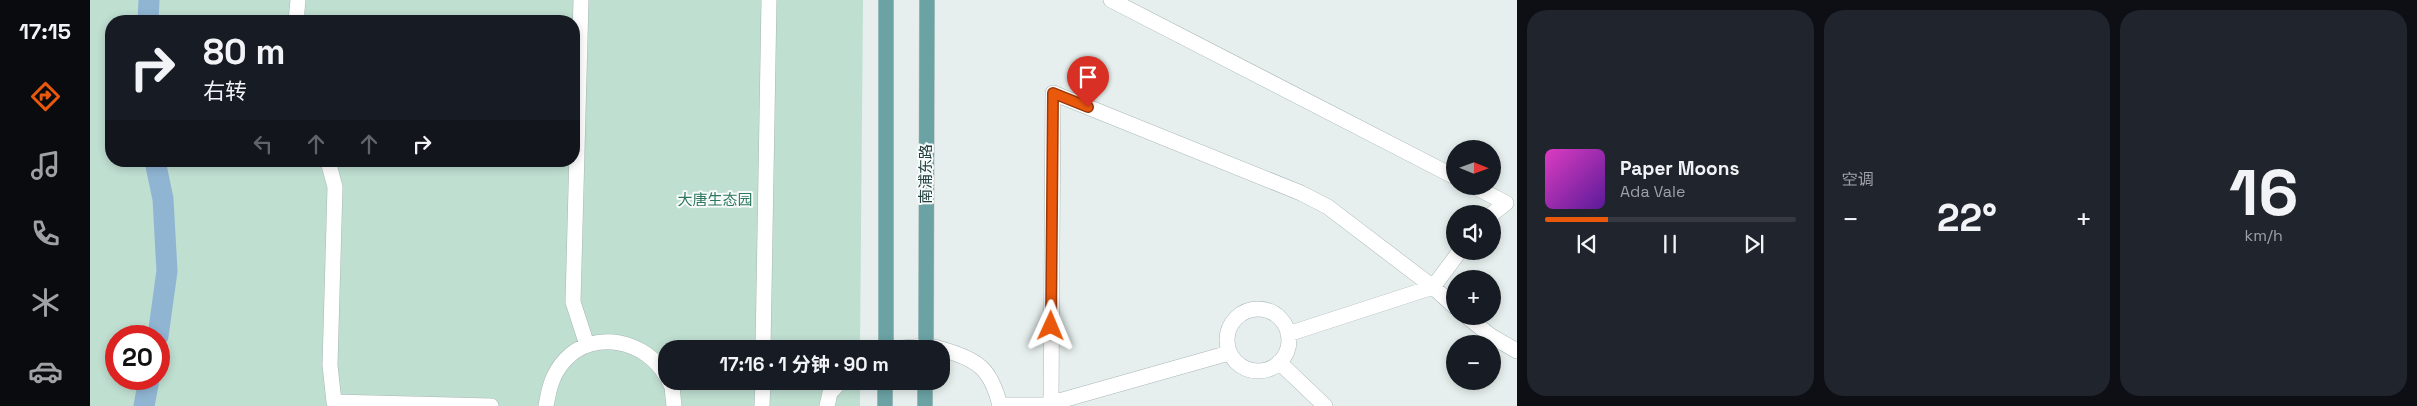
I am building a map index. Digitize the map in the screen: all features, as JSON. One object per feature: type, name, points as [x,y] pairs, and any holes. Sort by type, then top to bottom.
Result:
[{"type":"main road","points":[[886,0],[886,340]]},
{"type":"main road","name":"南浦东路","points":[[927,0],[933,340]]},
{"type":"main road","points":[[885,390],[885,406]]},
{"type":"main road","points":[[925,390],[925,406]]},
{"type":"street","points":[[297,15],[298,0]]},
{"type":"street","points":[[580,43],[581,0]]},
{"type":"street","points":[[763,340],[770,0]]},
{"type":"street","points":[[1111,0],[1446,172]]},
{"type":"street","points":[[1051,403],[1053,93],[1321,203],[1446,299]]},
{"type":"street","points":[[330,167],[335,187],[330,365],[334,402],[491,406]]},
{"type":"street","points":[[577,167],[574,302],[587,345]]},
{"type":"street","points":[[1501,206],[1511,198]]},
{"type":"street","points":[[1288,334],[1433,287],[1453,260]]},
{"type":"street","points":[[1254,309],[1265,310],[1276,315],[1284,324],[1288,334],[1285,354],[1279,362],[1269,369],[1258,371],[1246,369],[1236,362],[1229,352],[1228,330],[1234,320],[1243,313],[1254,309]]},
{"type":"street","points":[[1478,325],[1517,351]]},
{"type":"street","points":[[546,406],[550,381],[565,359],[587,345],[613,341],[639,348],[658,362]]},
{"type":"street","points":[[950,352],[967,356],[985,369],[994,386],[1000,406],[1051,403],[1229,352]]},
{"type":"street","points":[[1279,362],[1325,406]]},
{"type":"street","points":[[672,390],[674,406]]},
{"type":"street","points":[[762,406],[763,390]]},
{"type":"street","points":[[827,406],[830,394],[833,390]]},
{"type":"green space","name":"大唐生态园","points":[[90,0],[863,0],[860,340],[658,340],[658,390],[860,390],[860,406],[90,406]]},
{"type":"waterway","points":[[148,15],[149,0]]},
{"type":"waterway","points":[[156,167],[163,199],[167,271],[160,325]]},
{"type":"waterway","points":[[144,406],[147,390]]},
{"type":"route","points":[[1051,326],[1053,93],[1088,107]]}]
